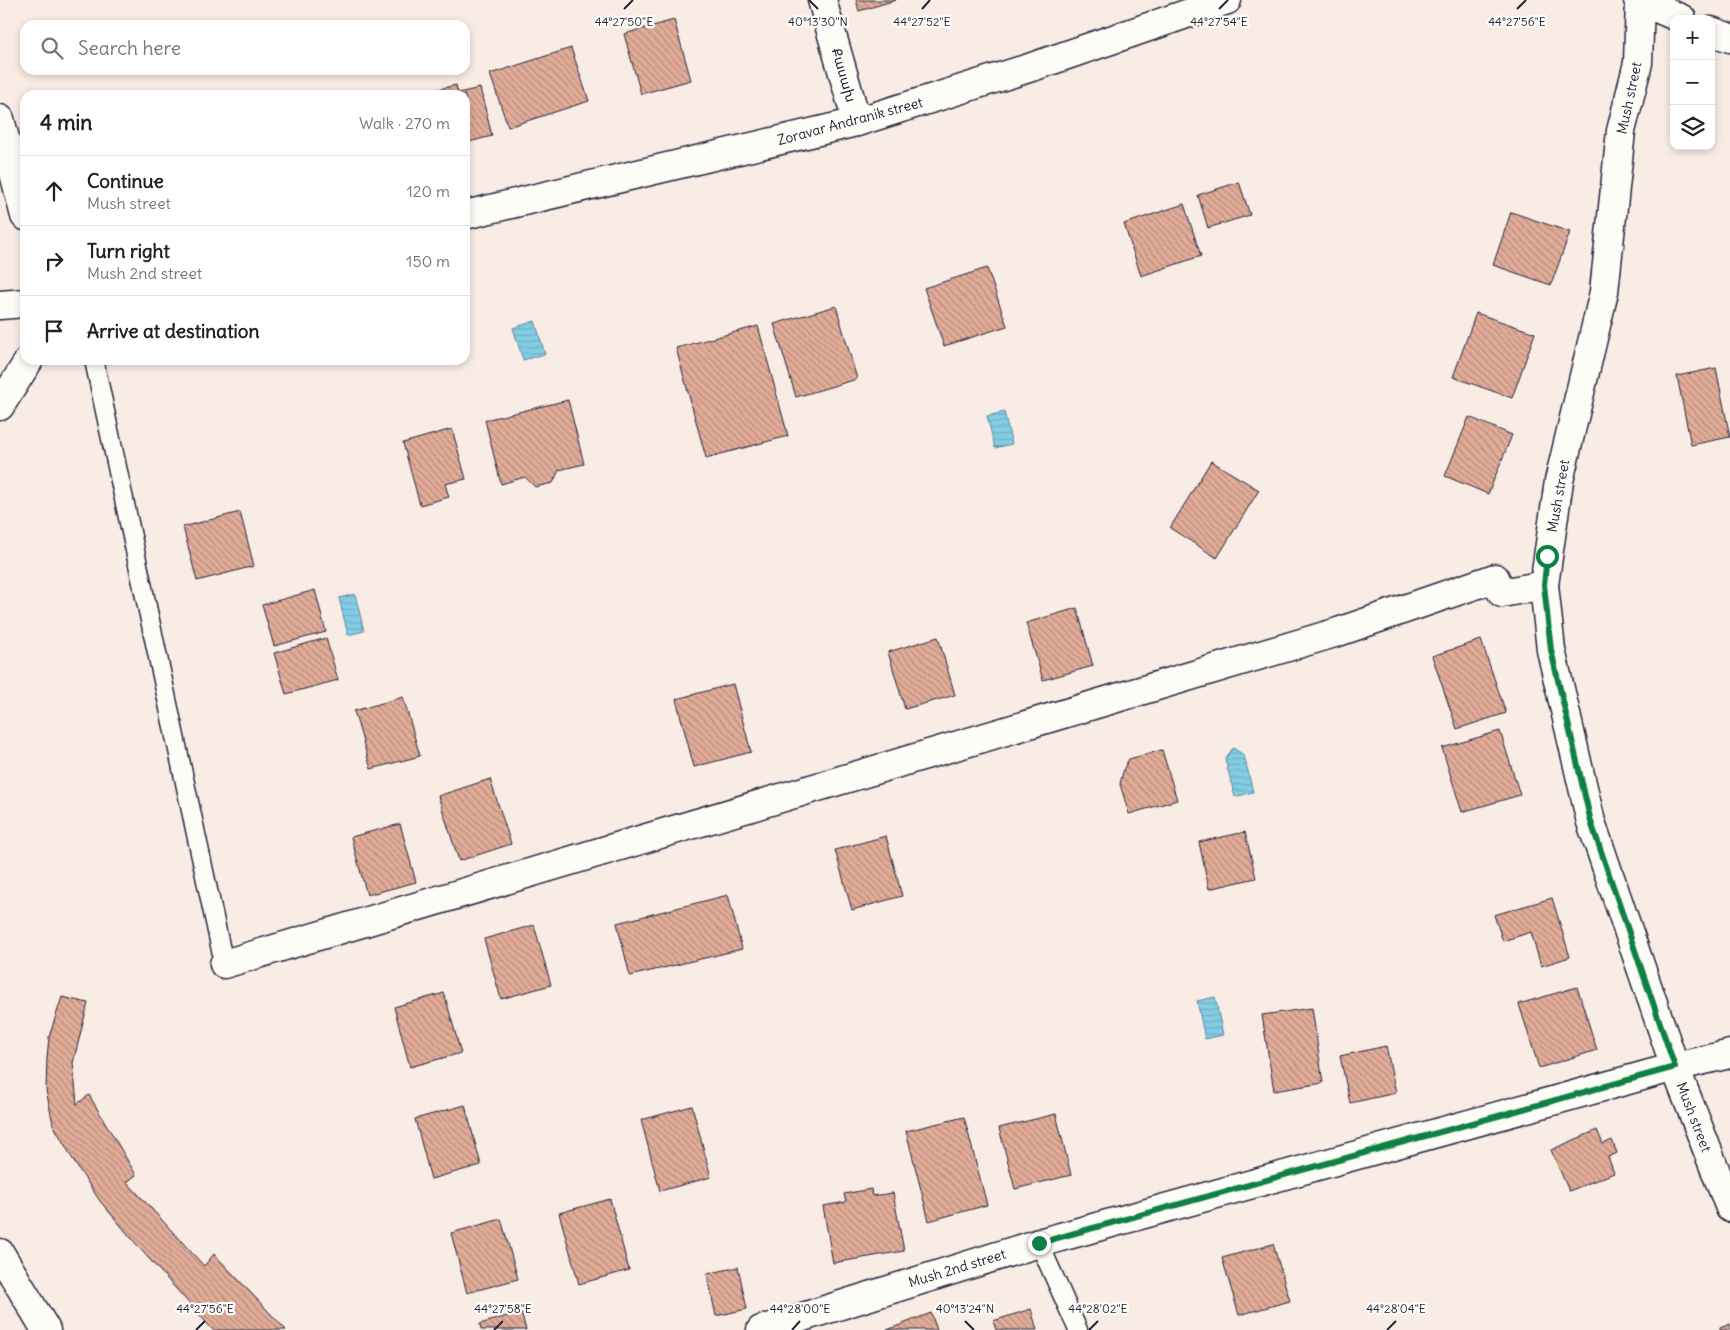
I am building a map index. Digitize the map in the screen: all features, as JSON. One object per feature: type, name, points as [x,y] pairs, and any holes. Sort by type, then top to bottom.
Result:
[{"type":"street","name":"Քասախ","points":[[822,0],[858,122]]},
{"type":"street","name":"Zoravar Andranik street","points":[[470,214],[858,122],[1032,67],[1227,0]]},
{"type":"street","points":[[1639,1],[1672,15]]},
{"type":"street","name":"Mush street","points":[[1639,1],[1638,63],[1621,131],[1604,292],[1558,481],[1544,585],[1551,650],[1591,822],[1675,1067],[1730,1208]]},
{"type":"street","points":[[1715,32],[1730,38]]},
{"type":"street","points":[[0,119],[20,197]]},
{"type":"street","points":[[0,305],[20,303]]},
{"type":"street","points":[[0,406],[26,365]]},
{"type":"street","points":[[224,964],[1338,632],[1495,578],[1502,594],[1544,585]]},
{"type":"street","name":"Mush 2nd street","points":[[761,1330],[1039,1243],[1675,1067],[1730,1054]]},
{"type":"street","points":[[0,1253],[46,1330]]},
{"type":"lane","points":[[95,365],[224,964]]},
{"type":"lane","points":[[1039,1243],[1078,1330]]},
{"type":"water","points":[[535,321],[545,354],[523,360],[513,328]]},
{"type":"water","points":[[1004,412],[1012,444],[995,448],[987,416]]},
{"type":"water","points":[[355,594],[364,631],[348,635],[339,598]]},
{"type":"water","points":[[1233,748],[1244,755],[1253,792],[1235,797],[1225,759]]},
{"type":"water","points":[[1215,997],[1223,1035],[1205,1039],[1197,1001]]},
{"type":"building","points":[[856,0],[896,0],[859,11]]},
{"type":"building","points":[[674,20],[691,80],[641,94],[624,34]]},
{"type":"building","points":[[571,48],[589,101],[508,127],[490,74]]},
{"type":"building","points":[[456,85],[457,90],[435,90]]},
{"type":"building","points":[[480,88],[492,136],[470,142],[470,90]]},
{"type":"building","points":[[1239,182],[1250,215],[1208,228],[1198,195]]},
{"type":"building","points":[[1184,204],[1201,256],[1141,276],[1124,224]]},
{"type":"building","points":[[1511,212],[1570,232],[1551,285],[1493,265]]},
{"type":"building","points":[[987,268],[1007,326],[944,346],[924,288]]},
{"type":"building","points":[[836,306],[857,379],[796,397],[774,324]]},
{"type":"building","points":[[1476,313],[1535,333],[1512,398],[1453,377]]},
{"type":"building","points":[[758,326],[788,436],[706,458],[676,348]]},
{"type":"building","points":[[1716,368],[1730,437],[1691,445],[1677,376]]},
{"type":"building","points":[[568,400],[584,464],[559,470],[553,483],[535,487],[525,477],[501,484],[485,420]]},
{"type":"building","points":[[1469,417],[1512,435],[1488,494],[1445,476]]},
{"type":"building","points":[[452,429],[466,479],[445,484],[449,497],[420,505],[403,443]]},
{"type":"building","points":[[1211,461],[1259,490],[1217,558],[1170,528]]},
{"type":"building","points":[[240,512],[254,566],[197,581],[183,527]]},
{"type":"building","points":[[315,590],[326,632],[274,646],[262,605]]},
{"type":"building","points":[[1077,608],[1093,666],[1043,680],[1026,623]]},
{"type":"building","points":[[938,637],[955,695],[905,709],[888,652]]},
{"type":"building","points":[[326,638],[338,680],[286,694],[274,653]]},
{"type":"building","points":[[1481,640],[1506,713],[1457,729],[1432,656]]},
{"type":"building","points":[[733,684],[751,752],[694,767],[676,699]]},
{"type":"building","points":[[403,697],[420,756],[371,769],[354,711]]},
{"type":"building","points":[[1500,731],[1520,795],[1462,812],[1442,748]]},
{"type":"building","points":[[1162,750],[1177,800],[1129,814],[1120,784],[1124,768],[1129,759]]},
{"type":"building","points":[[490,779],[511,844],[459,861],[438,796]]},
{"type":"building","points":[[400,824],[416,882],[367,895],[351,837]]},
{"type":"building","points":[[1245,832],[1256,878],[1209,889],[1199,842]]},
{"type":"building","points":[[886,836],[902,896],[852,910],[835,850]]},
{"type":"building","points":[[728,895],[742,949],[630,976],[617,923]]},
{"type":"building","points":[[1552,898],[1570,957],[1541,966],[1531,932],[1503,941],[1494,915]]},
{"type":"building","points":[[534,925],[551,985],[501,999],[484,939]]},
{"type":"building","points":[[1577,987],[1597,1050],[1539,1068],[1519,1004]]},
{"type":"building","points":[[444,993],[461,1053],[410,1067],[394,1007]]},
{"type":"building","points":[[62,997],[88,1003],[73,1063],[77,1104],[89,1095],[136,1175],[127,1182],[204,1266],[214,1254],[286,1330],[213,1330],[100,1201],[76,1165],[53,1124],[46,1090],[49,1037]]},
{"type":"building","points":[[1312,1008],[1323,1083],[1274,1091],[1262,1015]]},
{"type":"building","points":[[1386,1046],[1396,1093],[1350,1103],[1340,1056]]},
{"type":"building","points":[[465,1105],[481,1165],[431,1179],[415,1119]]},
{"type":"building","points":[[692,1106],[711,1177],[660,1191],[641,1120]]},
{"type":"building","points":[[1056,1114],[1071,1175],[1015,1189],[999,1128]]},
{"type":"building","points":[[964,1117],[987,1205],[929,1221],[906,1131]]},
{"type":"building","points":[[1597,1130],[1603,1144],[1612,1140],[1617,1153],[1608,1157],[1614,1173],[1569,1191],[1551,1150]]},
{"type":"building","points":[[871,1189],[872,1196],[893,1193],[904,1251],[833,1263],[823,1206],[846,1202],[844,1194]]},
{"type":"building","points":[[610,1199],[629,1270],[579,1284],[559,1213]]},
{"type":"building","points":[[501,1219],[518,1279],[467,1293],[451,1233]]},
{"type":"building","points":[[1273,1244],[1290,1301],[1239,1315],[1222,1258]]},
{"type":"building","points":[[738,1267],[747,1309],[716,1316],[707,1274]]},
{"type":"building","points":[[1031,1309],[1037,1330],[996,1330],[993,1321]]},
{"type":"building","points":[[521,1312],[526,1330],[481,1330],[480,1324]]},
{"type":"building","points":[[931,1313],[937,1330],[887,1330]]},
{"type":"building","points":[[1730,1324],[1730,1330],[1720,1330],[1720,1328]]},
{"type":"route","points":[[1039,1243],[1675,1067],[1591,822],[1551,650],[1544,585],[1547,556]]}]
